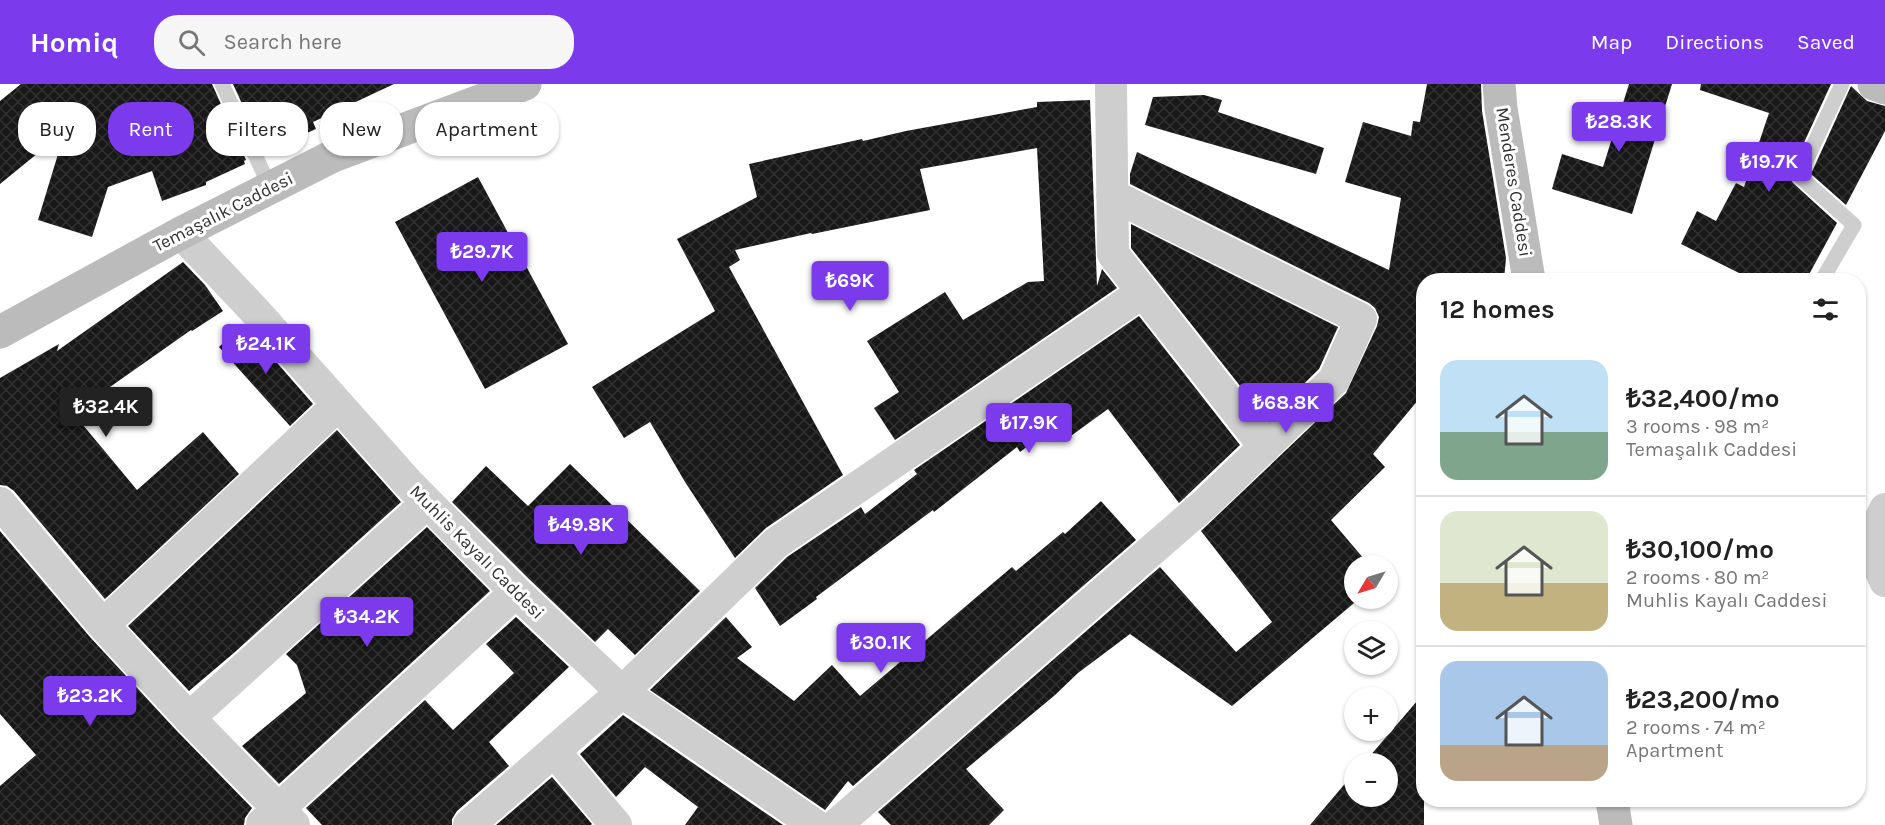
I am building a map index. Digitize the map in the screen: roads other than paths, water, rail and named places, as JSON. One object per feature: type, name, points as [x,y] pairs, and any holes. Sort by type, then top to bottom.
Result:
[{"type":"street","name":"Temaşalık Caddesi","points":[[0,332],[181,233],[333,156],[470,93],[527,84]]},
{"type":"street","points":[[1111,84],[1113,254],[1265,447]]},
{"type":"street","name":"Menderes Caddesi","points":[[1499,84],[1528,273]]},
{"type":"street","points":[[1874,84],[1885,88]]},
{"type":"street","points":[[836,825],[1206,503],[1265,447],[1334,380],[1361,320],[1112,195]]},
{"type":"street","name":"Muhlis Kayalı Caddesi","points":[[181,233],[254,310],[337,406],[427,503],[516,592],[622,692],[815,825]]},
{"type":"street","points":[[469,825],[622,692],[776,543],[1143,292]]},
{"type":"street","points":[[103,625],[337,406]]},
{"type":"street","points":[[0,503],[103,625],[189,718],[278,820],[516,592]]},
{"type":"street","points":[[189,718],[427,503]]},
{"type":"street","points":[[1885,509],[1869,543],[1885,581]]},
{"type":"street","points":[[554,751],[616,825]]},
{"type":"street","points":[[1613,807],[1616,825]]},
{"type":"lane","points":[[222,84],[270,188]]},
{"type":"lane","points":[[1826,273],[1854,225],[1799,176],[1842,84]]}]
